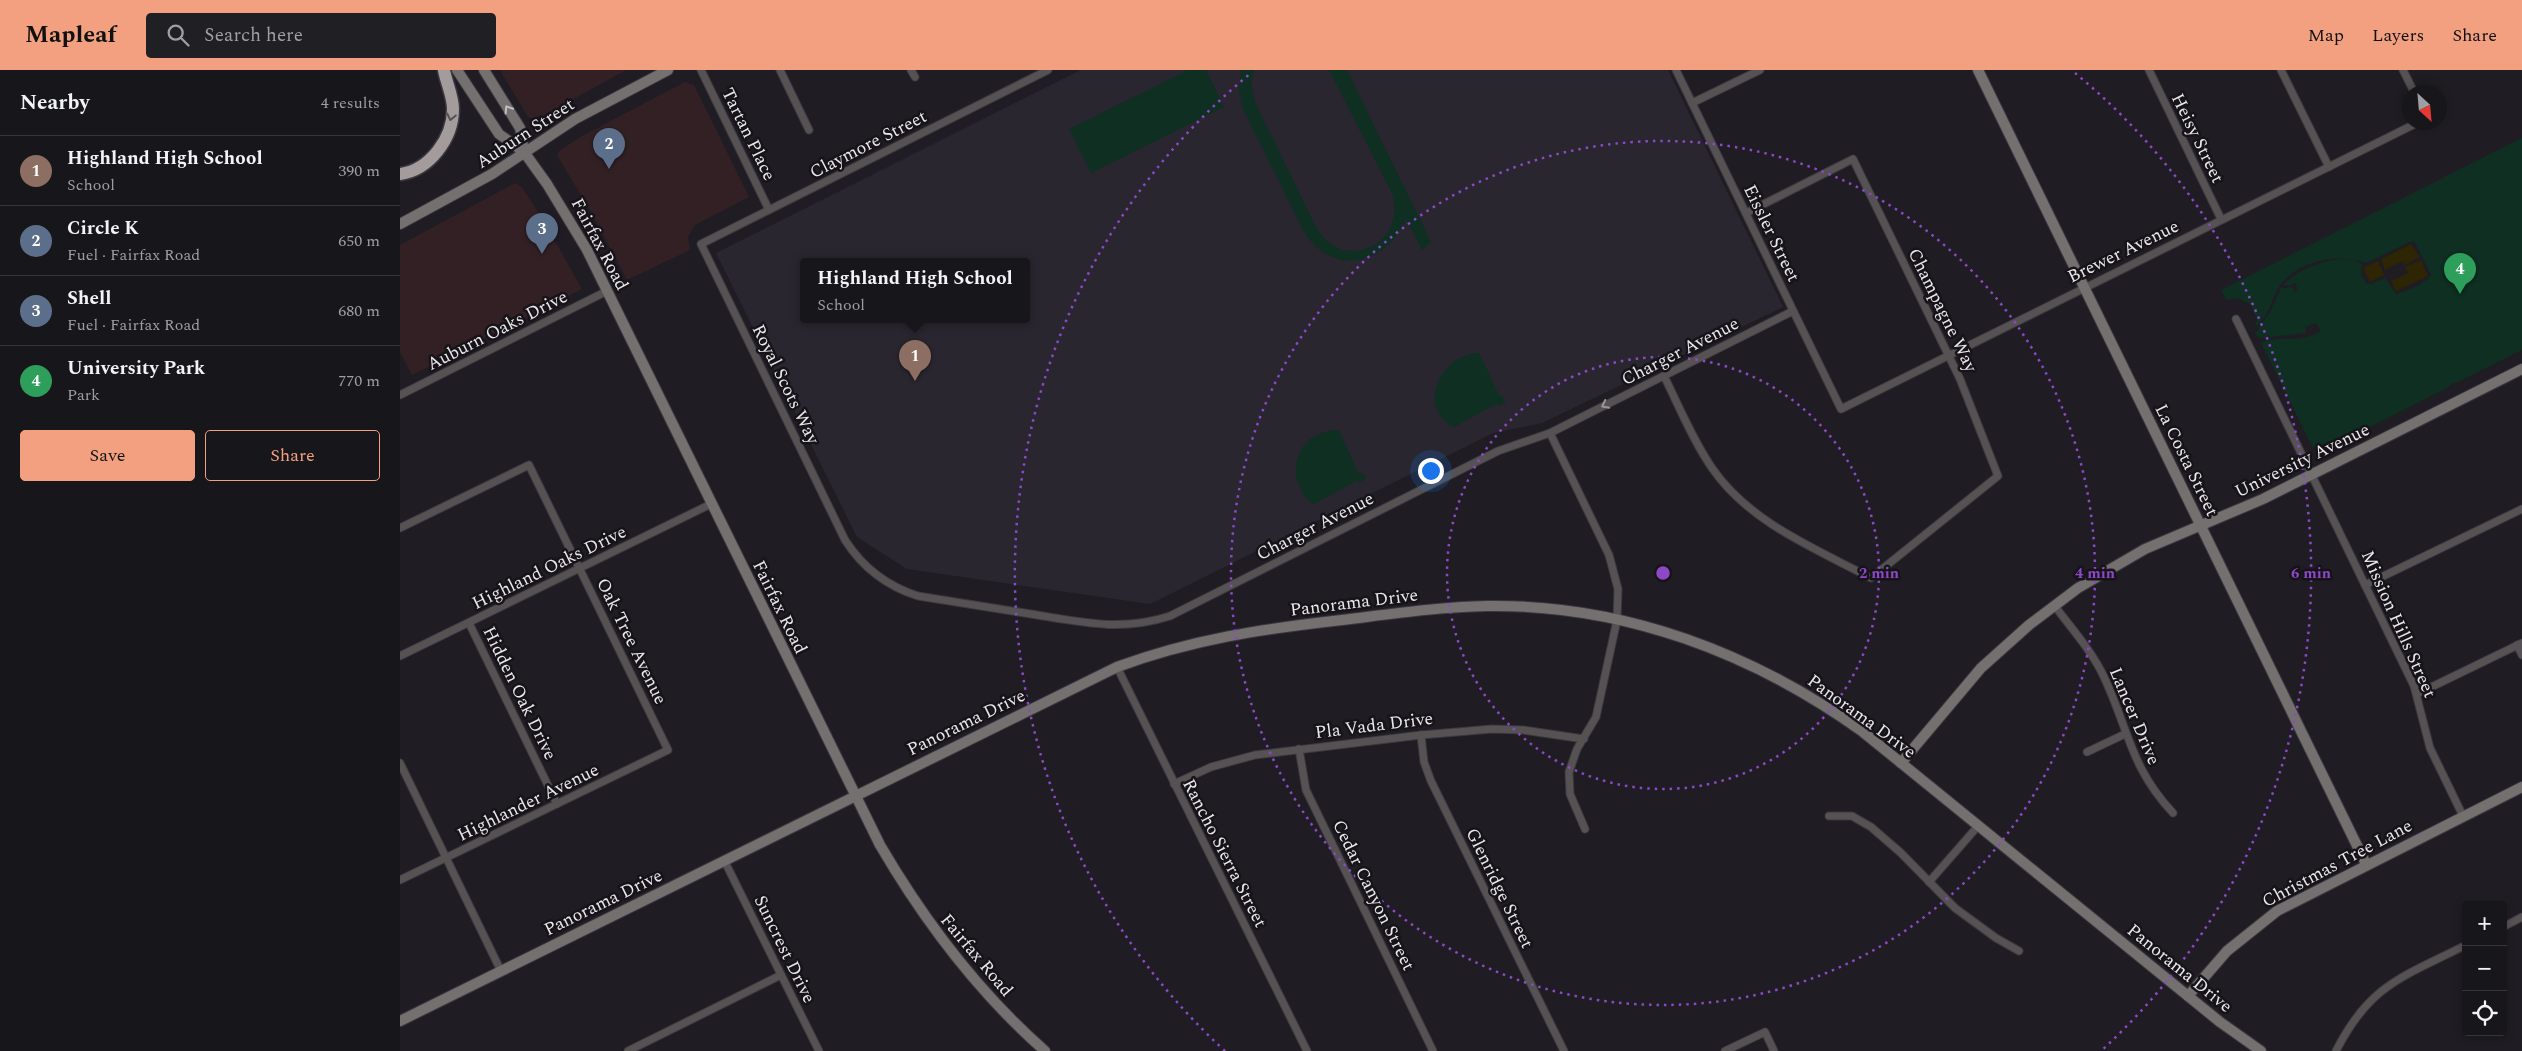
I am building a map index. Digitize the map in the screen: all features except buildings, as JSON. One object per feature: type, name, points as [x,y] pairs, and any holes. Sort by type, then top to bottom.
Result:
[{"type":"highway","points":[[400,174],[421,166],[436,154],[447,136],[453,108],[444,70]]},
{"type":"street","name":"Fairfax Road","points":[[457,70],[499,134],[524,152],[571,222],[607,291],[855,795],[898,877],[941,939],[995,1003],[1044,1051]]},
{"type":"street","name":"Fairfax Road","points":[[484,70],[520,128],[524,152]]},
{"type":"street","name":"Auburn Street","points":[[400,224],[459,194],[575,119],[668,70]]},
{"type":"street","name":"Tartan Place","points":[[701,70],[769,210]]},
{"type":"street","points":[[780,70],[809,130]]},
{"type":"street","points":[[911,70],[915,77]]},
{"type":"street","name":"Claymore Street","points":[[701,244],[1048,70]]},
{"type":"street","name":"Eissler Street","points":[[1676,70],[1841,409]]},
{"type":"street","points":[[1692,103],[1760,70]]},
{"type":"street","name":"La Costa Street","points":[[1978,70],[2366,864]]},
{"type":"street","name":"Heisy Street","points":[[2148,70],[2222,219]]},
{"type":"street","points":[[2281,70],[2329,167]]},
{"type":"street","points":[[2403,70],[2410,85]]},
{"type":"street","name":"Brewer Avenue","points":[[1841,409],[2084,286],[2403,130]]},
{"type":"street","name":"Champagne Way","points":[[1664,376],[1701,450],[1716,474],[1740,501],[1775,526],[1871,578],[1998,476],[1948,354],[1853,160],[1746,214]]},
{"type":"street","name":"Royal Scots Way","points":[[701,244],[844,536]]},
{"type":"street","name":"Auburn Oaks Drive","points":[[400,395],[607,291]]},
{"type":"street","name":"Charger Avenue","points":[[844,536],[864,565],[875,575],[904,591],[918,596],[1102,625],[1134,625],[1170,616],[1498,450],[1550,433],[1793,311]]},
{"type":"street","name":"Mission Hills Street","points":[[2236,319],[2417,694],[2430,748],[2463,816]]},
{"type":"street","name":"University Avenue","points":[[1901,763],[1981,668],[2054,605],[2115,565],[2200,524],[2263,499],[2522,369]]},
{"type":"street","points":[[1550,433],[1610,555],[1618,589],[1617,620],[1596,717],[1572,759],[1568,784],[1574,805],[1585,829]]},
{"type":"street","name":"Oak Tree Avenue","points":[[400,528],[529,465],[668,750]]},
{"type":"street","name":"Highland Oaks Drive","points":[[400,656],[711,504]]},
{"type":"street","points":[[2365,585],[2522,509]]},
{"type":"street","name":"Lancer Drive","points":[[2054,605],[2095,660],[2104,676],[2136,762],[2147,782],[2173,813]]},
{"type":"street","name":"Panorama Drive","points":[[400,1021],[1117,667],[1187,644],[1219,636],[1417,610],[1457,607],[1521,607],[1617,620],[1690,640],[1760,669],[1837,713],[2188,996],[2261,1051]]},
{"type":"street","name":"Hidden Oak Drive","points":[[469,622],[557,804]]},
{"type":"street","points":[[2417,694],[2520,644],[2522,656]]},
{"type":"street","name":"Rancho Sierra Street","points":[[1117,667],[1307,1051]]},
{"type":"street","name":"Pla Vada Drive","points":[[1174,784],[1211,767],[1235,759],[1298,749],[1421,734],[1492,729],[1538,732],[1584,739]]},
{"type":"street","name":"Glenridge Street","points":[[1421,734],[1424,762],[1431,781],[1564,1051]]},
{"type":"street","points":[[2087,752],[2125,734]]},
{"type":"street","name":"Cedar Canyon Street","points":[[1298,749],[1306,790],[1433,1051]]},
{"type":"street","name":"Highlander Avenue","points":[[400,880],[668,750]]},
{"type":"street","points":[[400,763],[501,971]]},
{"type":"street","name":"Christmas Tree Lane","points":[[2188,996],[2227,951],[2260,923],[2296,900],[2522,787]]},
{"type":"street","points":[[1829,816],[1852,816],[1871,827],[1901,852],[1929,882],[1975,924],[2019,951]]},
{"type":"street","points":[[1929,882],[1978,826]]},
{"type":"street","name":"Suncrest Drive","points":[[724,860],[819,1051]]},
{"type":"street","points":[[2507,925],[2522,918]]},
{"type":"street","points":[[2336,1051],[2361,1010],[2382,989],[2462,948]]},
{"type":"street","points":[[628,1051],[781,975]]},
{"type":"street","points":[[1725,1051],[1765,1032],[1774,1051]]},
{"type":"shaded area","points":[[500,70],[626,70],[536,120],[528,117]]},
{"type":"shaded area","points":[[1081,70],[1668,70],[1783,307],[1542,423],[1493,433],[1150,604],[907,569],[857,537],[716,253]]},
{"type":"shaded area","points":[[685,82],[694,85],[749,197],[695,225],[688,237],[690,250],[627,280],[590,210],[557,155],[559,151],[582,136]]},
{"type":"shaded area","points":[[515,183],[521,186],[542,218],[582,289],[412,375],[400,352],[400,245]]},
{"type":"green space","points":[[1188,70],[1206,70],[1224,107],[1091,173],[1069,129]]},
{"type":"green space","points":[[1241,70],[1254,70],[1251,83],[1255,102],[1317,229],[1329,243],[1343,250],[1358,251],[1372,246],[1384,238],[1392,225],[1394,209],[1391,191],[1329,70],[1347,70],[1431,242],[1422,250],[1406,219],[1397,235],[1385,248],[1372,256],[1357,260],[1342,260],[1328,255],[1314,245],[1303,230],[1242,107],[1239,90]]},
{"type":"green space","points":[[2522,138],[2522,350],[2456,383],[2454,382],[2447,388],[2324,450],[2312,446],[2261,343],[2274,339],[2305,338],[2321,331],[2316,323],[2306,327],[2306,333],[2260,338],[2255,334],[2271,310],[2281,288],[2292,287],[2295,292],[2298,290],[2295,283],[2289,286],[2283,285],[2299,273],[2321,263],[2332,260],[2354,260],[2362,264],[2361,275],[2367,284],[2385,278],[2396,294],[2421,284],[2431,275],[2416,244],[2412,241],[2366,263],[2355,260],[2344,258],[2319,261],[2307,265],[2286,278],[2279,287],[2264,318],[2255,327],[2257,319],[2251,305],[2238,298],[2227,300],[2221,290]]},
{"type":"green space","points":[[1479,353],[1499,395],[1504,397],[1505,403],[1499,406],[1496,404],[1454,427],[1443,418],[1436,408],[1435,396],[1438,383],[1444,372],[1453,362],[1465,356]]},
{"type":"green space","points":[[1339,430],[1358,472],[1364,474],[1365,479],[1359,483],[1356,481],[1314,504],[1311,503],[1302,492],[1297,479],[1296,467],[1298,456],[1304,445],[1313,437],[1325,432]]},
{"type":"sand","points":[[2411,244],[2420,257],[2405,265],[2402,261],[2385,270],[2381,259]]},
{"type":"sand","points":[[2421,260],[2428,276],[2396,291],[2391,281],[2408,273],[2405,267]]},
{"type":"sand","points":[[2378,261],[2384,275],[2370,282],[2363,268]]},
{"type":"place","name":"Circle K","points":[[609,169]]},
{"type":"place","name":"Shell","points":[[542,254]]},
{"type":"place","name":"University Park","points":[[2460,294]]},
{"type":"place","name":"Highland High School","points":[[915,381]]}]
